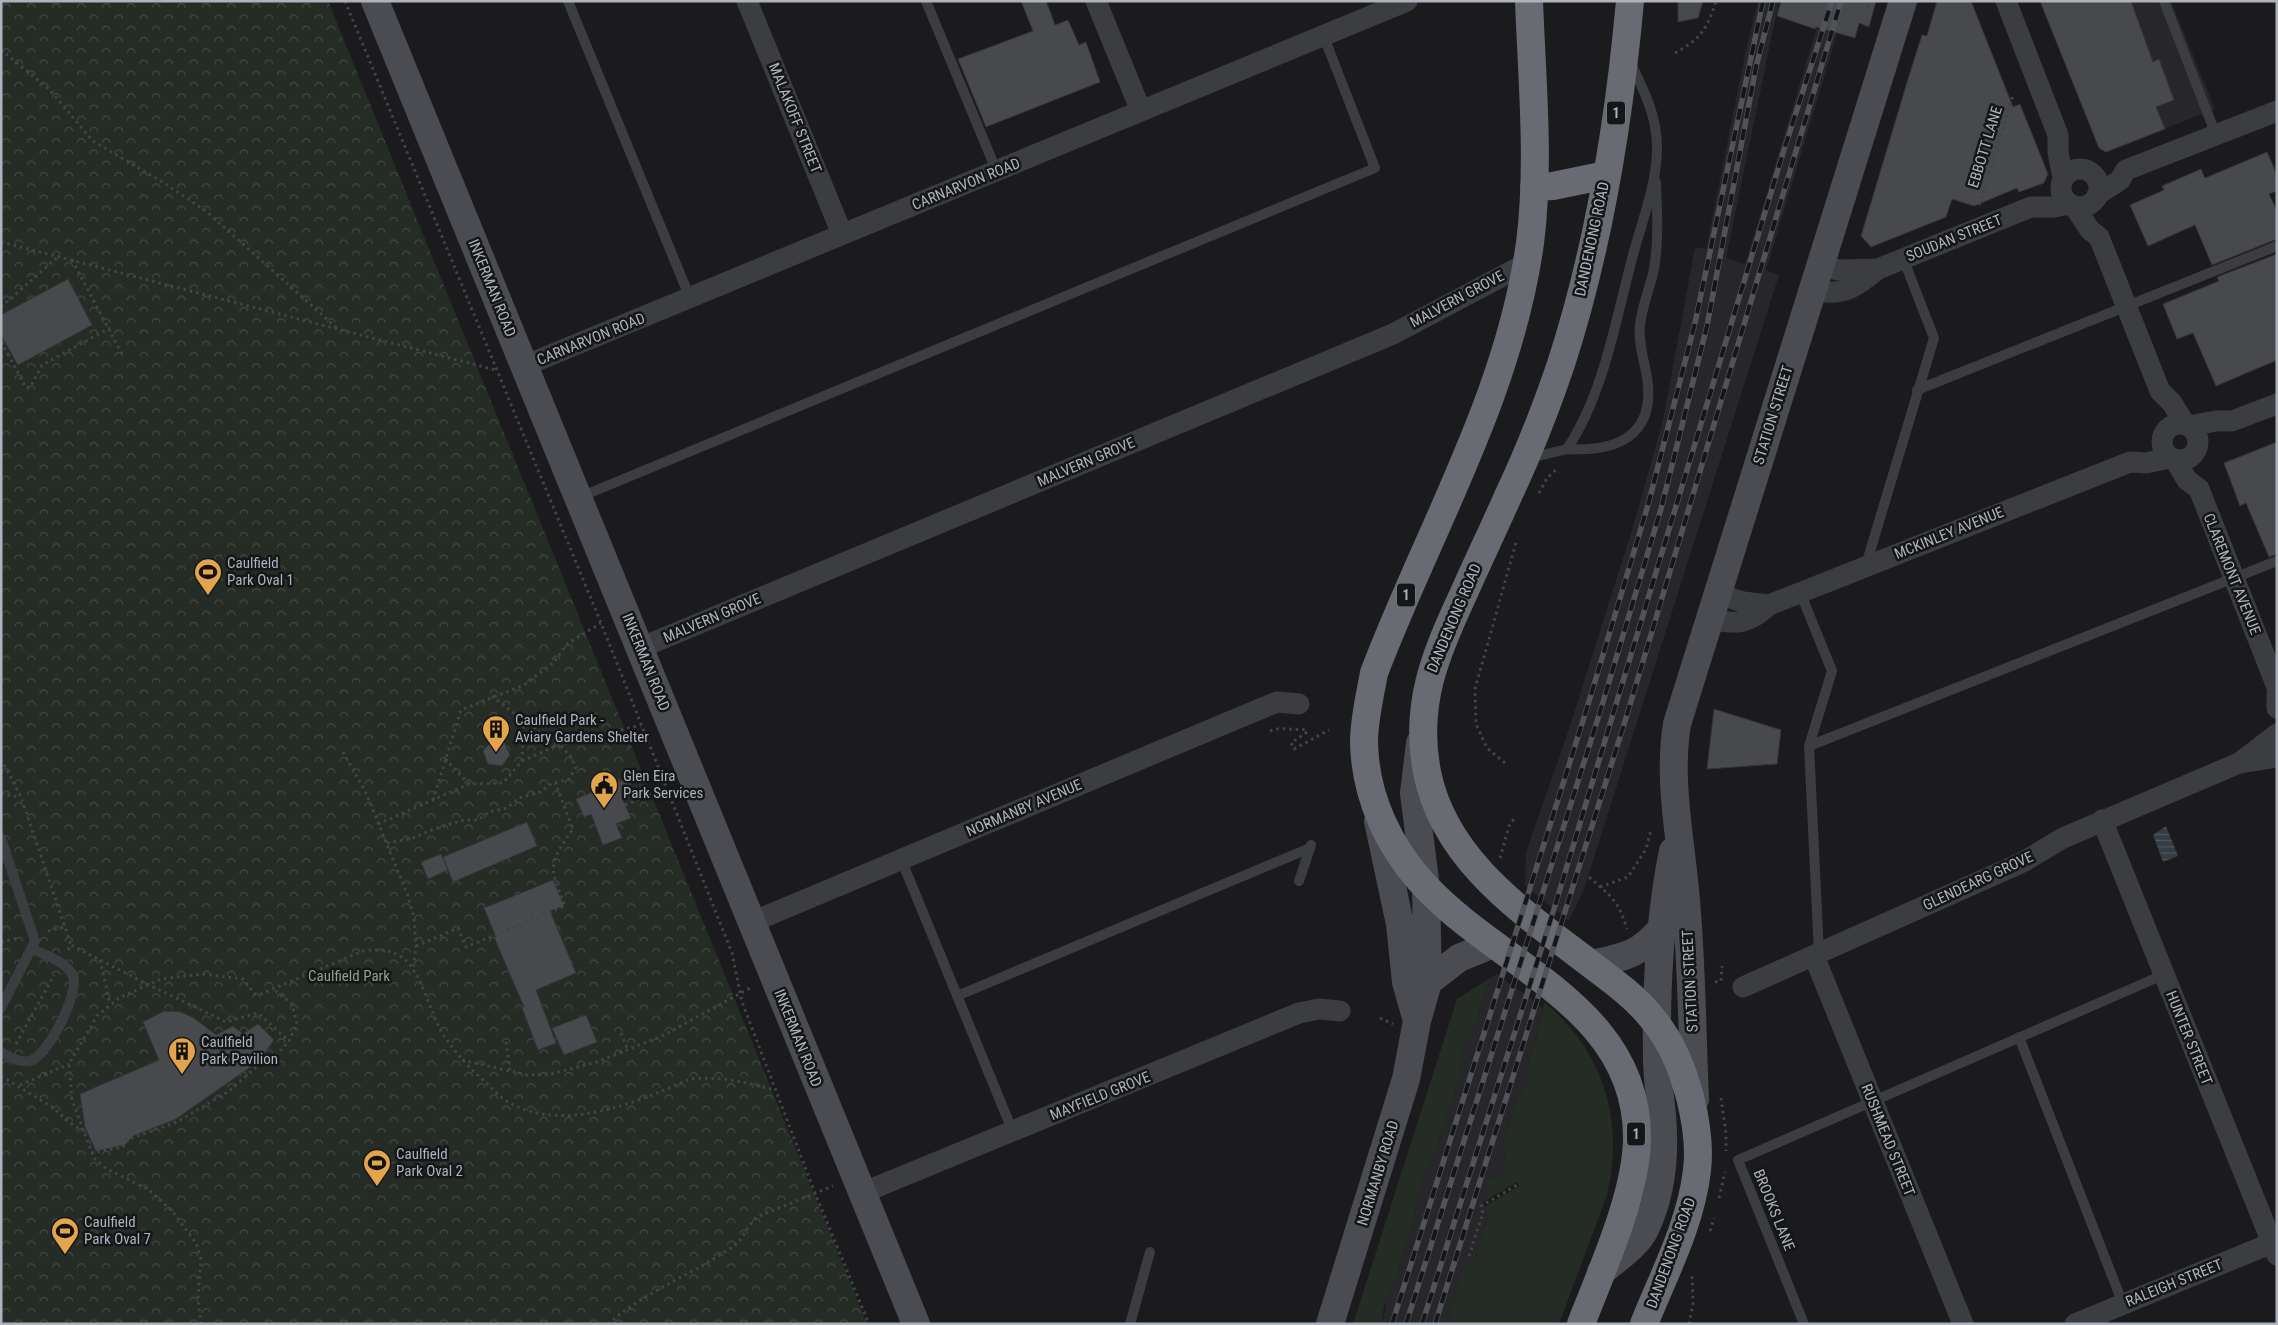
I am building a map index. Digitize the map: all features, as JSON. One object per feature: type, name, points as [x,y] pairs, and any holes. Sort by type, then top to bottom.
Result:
[{"type":"highway","name":"1","points":[[1528,1],[1534,187],[1527,263],[1516,312],[1488,403],[1374,673],[1364,741],[1373,796],[1385,830],[1396,850],[1426,888],[1493,944],[1560,994],[1586,1017],[1612,1049],[1627,1084],[1636,1126],[1636,1156],[1630,1186],[1581,1324]]},
{"type":"highway","name":"DANDENONG ROAD","points":[[1630,1],[1606,175],[1594,244],[1572,327],[1526,459],[1442,640],[1428,681],[1424,717],[1425,754],[1431,788],[1441,815],[1463,851],[1487,880],[1506,897],[1630,995],[1656,1023],[1680,1065],[1694,1114],[1697,1169],[1690,1206],[1644,1324]]},
{"type":"highway","points":[[1534,187],[1553,186],[1606,175]]},
{"type":"street","name":"INKERMAN ROAD","points":[[375,1],[916,1324]]},
{"type":"street","name":"MALAKOFF STREET","points":[[747,1],[842,234]]},
{"type":"street","points":[[1096,1],[1141,111]]},
{"type":"street","name":"CARNARVON ROAD","points":[[524,366],[1407,1]]},
{"type":"street","name":"STATION STREET","points":[[1601,1272],[1642,1234],[1649,1218],[1660,1180],[1663,1134],[1658,1088],[1656,1023],[1666,888],[1664,832],[1677,724],[1903,1]]},
{"type":"street","points":[[2006,1],[2058,135],[2058,152],[2063,180],[2062,194],[2090,230],[2099,237],[2160,391],[2197,435],[2197,450]]},
{"type":"street","points":[[2072,205],[2086,205],[2120,180],[2126,170],[2277,111]]},
{"type":"street","points":[[2058,135],[2098,181],[2096,196],[2101,226],[2099,237]]},
{"type":"street","points":[[2063,180],[2073,170],[2116,167],[2126,170]]},
{"type":"street","name":"SOUDAN STREET","points":[[2031,207],[2042,195],[2063,180]]},
{"type":"street","name":"SOUDAN STREET","points":[[1812,290],[1839,293],[1860,284],[1878,269],[2031,207],[2054,208],[2072,205]]},
{"type":"street","name":"MALVERN GROVE","points":[[640,648],[1393,334],[1527,263]]},
{"type":"street","name":"SOUDAN STREET","points":[[1821,264],[1838,270],[1878,269]]},
{"type":"street","points":[[2160,391],[2158,406],[2164,434],[2162,448],[2172,459],[2184,460],[2220,434],[2232,421]]},
{"type":"street","points":[[2164,434],[2173,425],[2232,421],[2277,404]]},
{"type":"street","name":"MCKINLEY AVENUE","points":[[2130,462],[2141,449],[2164,434]]},
{"type":"street","name":"CLAREMONT AVENUE","points":[[2197,450],[2201,476],[2199,489],[2277,687]]},
{"type":"street","name":"MCKINLEY AVENUE","points":[[1714,607],[1744,602],[1769,605],[2130,462],[2146,463],[2172,459]]},
{"type":"street","name":"CLAREMONT AVENUE","points":[[2172,459],[2187,480],[2199,489]]},
{"type":"street","points":[[2277,694],[2277,708]]},
{"type":"street","name":"NORMANBY AVENUE","points":[[752,922],[1277,702],[1299,704]]},
{"type":"street","name":"NORMANBY ROAD","points":[[1405,1023],[1428,982],[1426,888],[1414,793],[1424,717]]},
{"type":"street","name":"GLENDEARG GROVE","points":[[1743,987],[2023,862],[2063,838],[2102,820],[2239,763],[2277,734]]},
{"type":"street","name":"GLENDEARG GROVE","points":[[2239,763],[2277,758]]},
{"type":"street","name":"NORMANBY ROAD","points":[[1330,1324],[1406,1079],[1406,982],[1400,924],[1373,796]]},
{"type":"street","name":"HUNTER STREET","points":[[2102,820],[2274,1249]]},
{"type":"street","name":"STATION STREET","points":[[1664,832],[1686,892],[1696,1129]]},
{"type":"street","points":[[1591,964],[1631,955],[1645,947],[1662,928]]},
{"type":"street","points":[[1428,982],[1459,958],[1493,944]]},
{"type":"street","name":"RUSHMEAD STREET","points":[[1816,955],[1872,1102],[1963,1324]]},
{"type":"street","name":"MAYFIELD GROVE","points":[[859,1185],[1013,1132],[1299,1013],[1320,1009],[1340,1011]]},
{"type":"street","name":"RALEIGH STREET","points":[[2075,1324],[2123,1304],[2274,1249]]},
{"type":"lane","points":[[568,1],[690,298]]},
{"type":"lane","points":[[926,1],[997,172]]},
{"type":"lane","points":[[2164,1],[2216,135]]},
{"type":"lane","points":[[578,498],[1375,168],[1324,36]]},
{"type":"lane","points":[[1526,459],[1567,449],[1587,450],[1618,444],[1638,427],[1645,413],[1649,394],[1640,340],[1640,325],[1656,252],[1658,222],[1655,171],[1657,141],[1652,105],[1624,50]]},
{"type":"lane","points":[[1567,449],[1586,417],[1600,377],[1655,171]]},
{"type":"lane","points":[[1917,390],[2277,246]]},
{"type":"lane","points":[[1866,566],[1934,338],[1903,258]]},
{"type":"lane","points":[[1809,746],[2277,561]]},
{"type":"lane","points":[[1800,592],[1832,671],[1809,746],[1816,955]]},
{"type":"lane","points":[[1,838],[34,934],[32,948],[1,1008]]},
{"type":"lane","points":[[957,996],[1311,845],[1299,881]]},
{"type":"lane","points":[[901,859],[1013,1132]]},
{"type":"lane","points":[[5,1055],[20,1062],[30,1061],[38,1057],[47,1048],[74,994],[74,977],[68,968],[32,948]]},
{"type":"lane","points":[[1872,1102],[2163,975]]},
{"type":"lane","points":[[2019,1037],[2123,1304]]},
{"type":"lane","name":"BROOKS LANE","points":[[1804,1324],[1738,1160],[1872,1102]]},
{"type":"lane","points":[[1130,1324],[1150,1252]]},
{"type":"path","points":[[345,1],[601,623],[732,953],[742,991],[742,1002],[815,1193],[869,1324]]},
{"type":"path","points":[[1675,53],[1699,38],[1709,22],[1716,1]]},
{"type":"path","points":[[1848,1],[1868,7],[1870,1]]},
{"type":"path","points":[[1,50],[49,88],[92,141],[164,183],[206,211],[339,330]]},
{"type":"path","name":"EBBOTT LANE","points":[[1978,206],[2013,95]]},
{"type":"path","points":[[1,242],[496,370]]},
{"type":"path","points":[[1,307],[58,257]]},
{"type":"path","points":[[72,260],[110,328],[122,354]]},
{"type":"path","points":[[1,342],[26,388],[30,386],[42,365],[110,328]]},
{"type":"path","points":[[1,357],[8,354]]},
{"type":"path","points":[[1538,494],[1547,478],[1565,462]]},
{"type":"path","points":[[1505,763],[1487,748],[1476,724],[1475,690],[1508,568],[1519,535]]},
{"type":"path","points":[[433,800],[461,710],[491,696],[524,685],[553,663],[567,644],[601,623]]},
{"type":"path","points":[[387,843],[411,839],[434,829],[464,820],[478,820],[488,812],[507,808],[519,798],[540,792],[555,783],[569,779],[576,767],[571,757],[491,696]]},
{"type":"path","points":[[522,761],[524,720]]},
{"type":"path","points":[[378,824],[469,784],[503,783],[522,761],[558,746],[641,725]]},
{"type":"path","points":[[1270,731],[1279,727],[1295,730],[1305,729],[1307,732],[1291,743],[1294,749],[1329,730]]},
{"type":"path","points":[[343,752],[357,775],[387,843],[414,917],[416,946],[413,970]]},
{"type":"path","points":[[445,758],[469,784]]},
{"type":"path","points":[[1,760],[21,797],[71,945],[146,984],[226,1022],[258,1013],[289,1041]]},
{"type":"path","points":[[416,946],[458,928],[466,947],[565,906],[553,879],[554,857],[573,829],[555,783]]},
{"type":"path","points":[[625,804],[666,788]]},
{"type":"path","points":[[1,794],[21,797]]},
{"type":"path","points":[[1498,865],[1509,826],[1516,816]]},
{"type":"path","points":[[1600,887],[1628,877],[1646,849],[1664,832]]},
{"type":"path","points":[[1589,877],[1613,897],[1620,907],[1628,933]]},
{"type":"path","points":[[5,1055],[71,945]]},
{"type":"path","points":[[201,1324],[198,1291],[201,1259],[194,1238],[173,1212],[156,1196],[141,1185],[103,1167],[92,1153],[72,1100],[69,1064],[97,1016],[110,1004],[146,984],[161,979],[203,974],[243,978],[255,994],[273,989],[363,951],[378,948],[388,950],[404,959],[413,970],[434,1019],[460,1059],[511,1104],[547,1113],[577,1114],[609,1110],[639,1101],[690,1079],[732,1080],[775,1090]]},
{"type":"path","points":[[100,960],[110,1004]]},
{"type":"path","points":[[1712,983],[1721,982],[1722,966]]},
{"type":"path","points":[[460,1059],[527,1074],[551,1074],[597,1062],[664,1035],[742,991],[774,978]]},
{"type":"path","points":[[92,1153],[123,1147],[126,1140],[160,1129],[195,1112],[230,1091],[264,1060],[274,1058],[289,1041],[297,1024],[292,1004],[273,989]]},
{"type":"path","points":[[1380,1018],[1405,1023]]},
{"type":"path","points":[[621,1032],[628,1050]]},
{"type":"path","points":[[506,1042],[510,1071]]},
{"type":"path","points":[[19,1085],[69,1064]]},
{"type":"path","points":[[1,1076],[19,1085],[83,1131]]},
{"type":"path","points":[[608,1324],[643,1296],[736,1245],[750,1222],[759,1216],[815,1193],[859,1185]]},
{"type":"path","points":[[1469,1256],[1483,1213],[1481,1206],[1517,1185]]},
{"type":"shaded area","points":[[1758,1],[1779,1],[1726,258],[1745,264],[1825,1],[1847,1],[1766,270],[1779,275],[1584,889],[1569,921],[1525,886],[1526,852],[1569,729],[1632,530],[1663,420],[1695,247],[1706,249],[1745,54]]},
{"type":"shaded area","points":[[2040,1],[2171,1],[2215,109],[2106,152],[2099,148]]},
{"type":"shaded area","points":[[2166,826],[2178,856],[2163,862],[2153,835]]},
{"type":"shaded area","points":[[1497,974],[1542,1007],[1542,1017],[1527,1069],[1529,1074],[1523,1094],[1518,1096],[1502,1147],[1506,1156],[1501,1174],[1490,1180],[1483,1202],[1489,1214],[1476,1257],[1465,1265],[1446,1324],[1381,1324],[1386,1308],[1385,1301],[1388,1291],[1392,1289],[1415,1215],[1414,1210],[1427,1168],[1431,1165],[1461,1073],[1459,1065],[1466,1044],[1470,1042],[1486,989]]},
{"type":"green space","name":"Caulfield Park","points":[[1,1],[328,1],[867,1324],[1,1324]]},
{"type":"green space","points":[[1497,974],[1486,989],[1470,1042],[1466,1044],[1459,1065],[1461,1073],[1431,1165],[1427,1168],[1414,1210],[1415,1215],[1392,1289],[1387,1295],[1381,1324],[1353,1324],[1457,999]]},
{"type":"green space","points":[[1544,1002],[1564,1021],[1581,1042],[1595,1065],[1604,1089],[1611,1114],[1613,1140],[1612,1167],[1607,1195],[1559,1324],[1446,1324],[1465,1264],[1476,1257],[1489,1215],[1484,1207],[1519,1186],[1517,1182],[1483,1202],[1490,1180],[1501,1174],[1506,1157],[1502,1147],[1518,1096],[1523,1093],[1529,1074],[1527,1069],[1542,1017]]},
{"type":"building","points":[[1021,1],[1046,1],[1055,25],[1068,20],[1079,45],[1086,42],[1100,82],[986,127],[958,59],[1033,31]]},
{"type":"building","points":[[1678,1],[1703,1],[1698,18],[1678,22]]},
{"type":"building","points":[[1781,1],[1876,1],[1869,27],[1859,23],[1855,38],[1816,27],[1815,29],[1777,16]]},
{"type":"building","points":[[1937,1],[1971,1],[2013,107],[2020,104],[2048,174],[2044,183],[2019,192],[2017,188],[1974,206],[1952,199],[1946,217],[1871,247],[1861,236],[1922,35],[1927,36]]},
{"type":"building","points":[[2040,1],[2131,1],[2153,62],[2159,59],[2174,100],[2156,107],[2165,129],[2106,152],[2099,148]]},
{"type":"building","points":[[2267,152],[2277,175],[2277,191],[2269,194],[2277,211],[2277,239],[2212,265],[2195,225],[2148,246],[2130,205],[2164,190],[2162,186],[2201,169],[2205,178]]},
{"type":"building","points":[[2277,254],[2277,360],[2216,386],[2193,333],[2177,339],[2163,304],[2219,281],[2217,277]]},
{"type":"building","points":[[68,279],[92,325],[18,365],[1,335],[1,315]]},
{"type":"building","points":[[2277,442],[2277,554],[2269,557],[2246,503],[2240,506],[2224,463]]},
{"type":"building","points":[[1714,709],[1781,730],[1777,764],[1707,769]]},
{"type":"building","name":"Caulfield Park - Aviary Gardens Shelter","points":[[492,741],[505,743],[510,755],[502,766],[488,764],[483,751]]},
{"type":"building","name":"Glen Eira Park Services","points":[[628,778],[635,795],[623,800],[631,818],[616,824],[622,838],[603,845],[591,814],[584,817],[576,799]]},
{"type":"building","points":[[527,822],[537,846],[453,882],[443,857]]},
{"type":"building","points":[[441,854],[448,870],[428,879],[421,862]]},
{"type":"building","points":[[553,880],[564,906],[550,911],[576,973],[536,990],[556,1043],[538,1050],[522,1008],[524,1007],[494,937],[496,937],[484,908]]},
{"type":"building","name":"Caulfield Park Pavilion","points":[[164,1011],[181,1012],[194,1018],[216,1035],[233,1026],[243,1034],[258,1024],[274,1040],[259,1061],[176,1119],[133,1136],[125,1145],[96,1151],[85,1127],[80,1094],[159,1060],[143,1022]]},
{"type":"building","points":[[586,1015],[597,1042],[564,1055],[552,1028]]},
{"type":"railway","points":[[1392,1324],[1587,708],[1648,505],[1695,323],[1763,1]]},
{"type":"railway","points":[[1406,1324],[1600,712],[1661,509],[1707,326],[1756,67],[1773,1]]},
{"type":"railway","points":[[1422,1324],[1554,909],[1783,153],[1832,1]]},
{"type":"railway","points":[[1435,1324],[1626,718],[1841,1]]},
{"type":"place","name":"Caulfield Park Oval 1","points":[[208,596]]},
{"type":"place","name":"Caulfield Park - Aviary Gardens Shelter","points":[[496,753]]},
{"type":"place","name":"Glen Eira Park Services","points":[[604,809]]},
{"type":"place","name":"Caulfield Park Pavilion","points":[[182,1075]]},
{"type":"place","name":"Caulfield Park Oval 2","points":[[377,1187]]},
{"type":"place","name":"Caulfield Park Oval 7","points":[[65,1255]]}]
